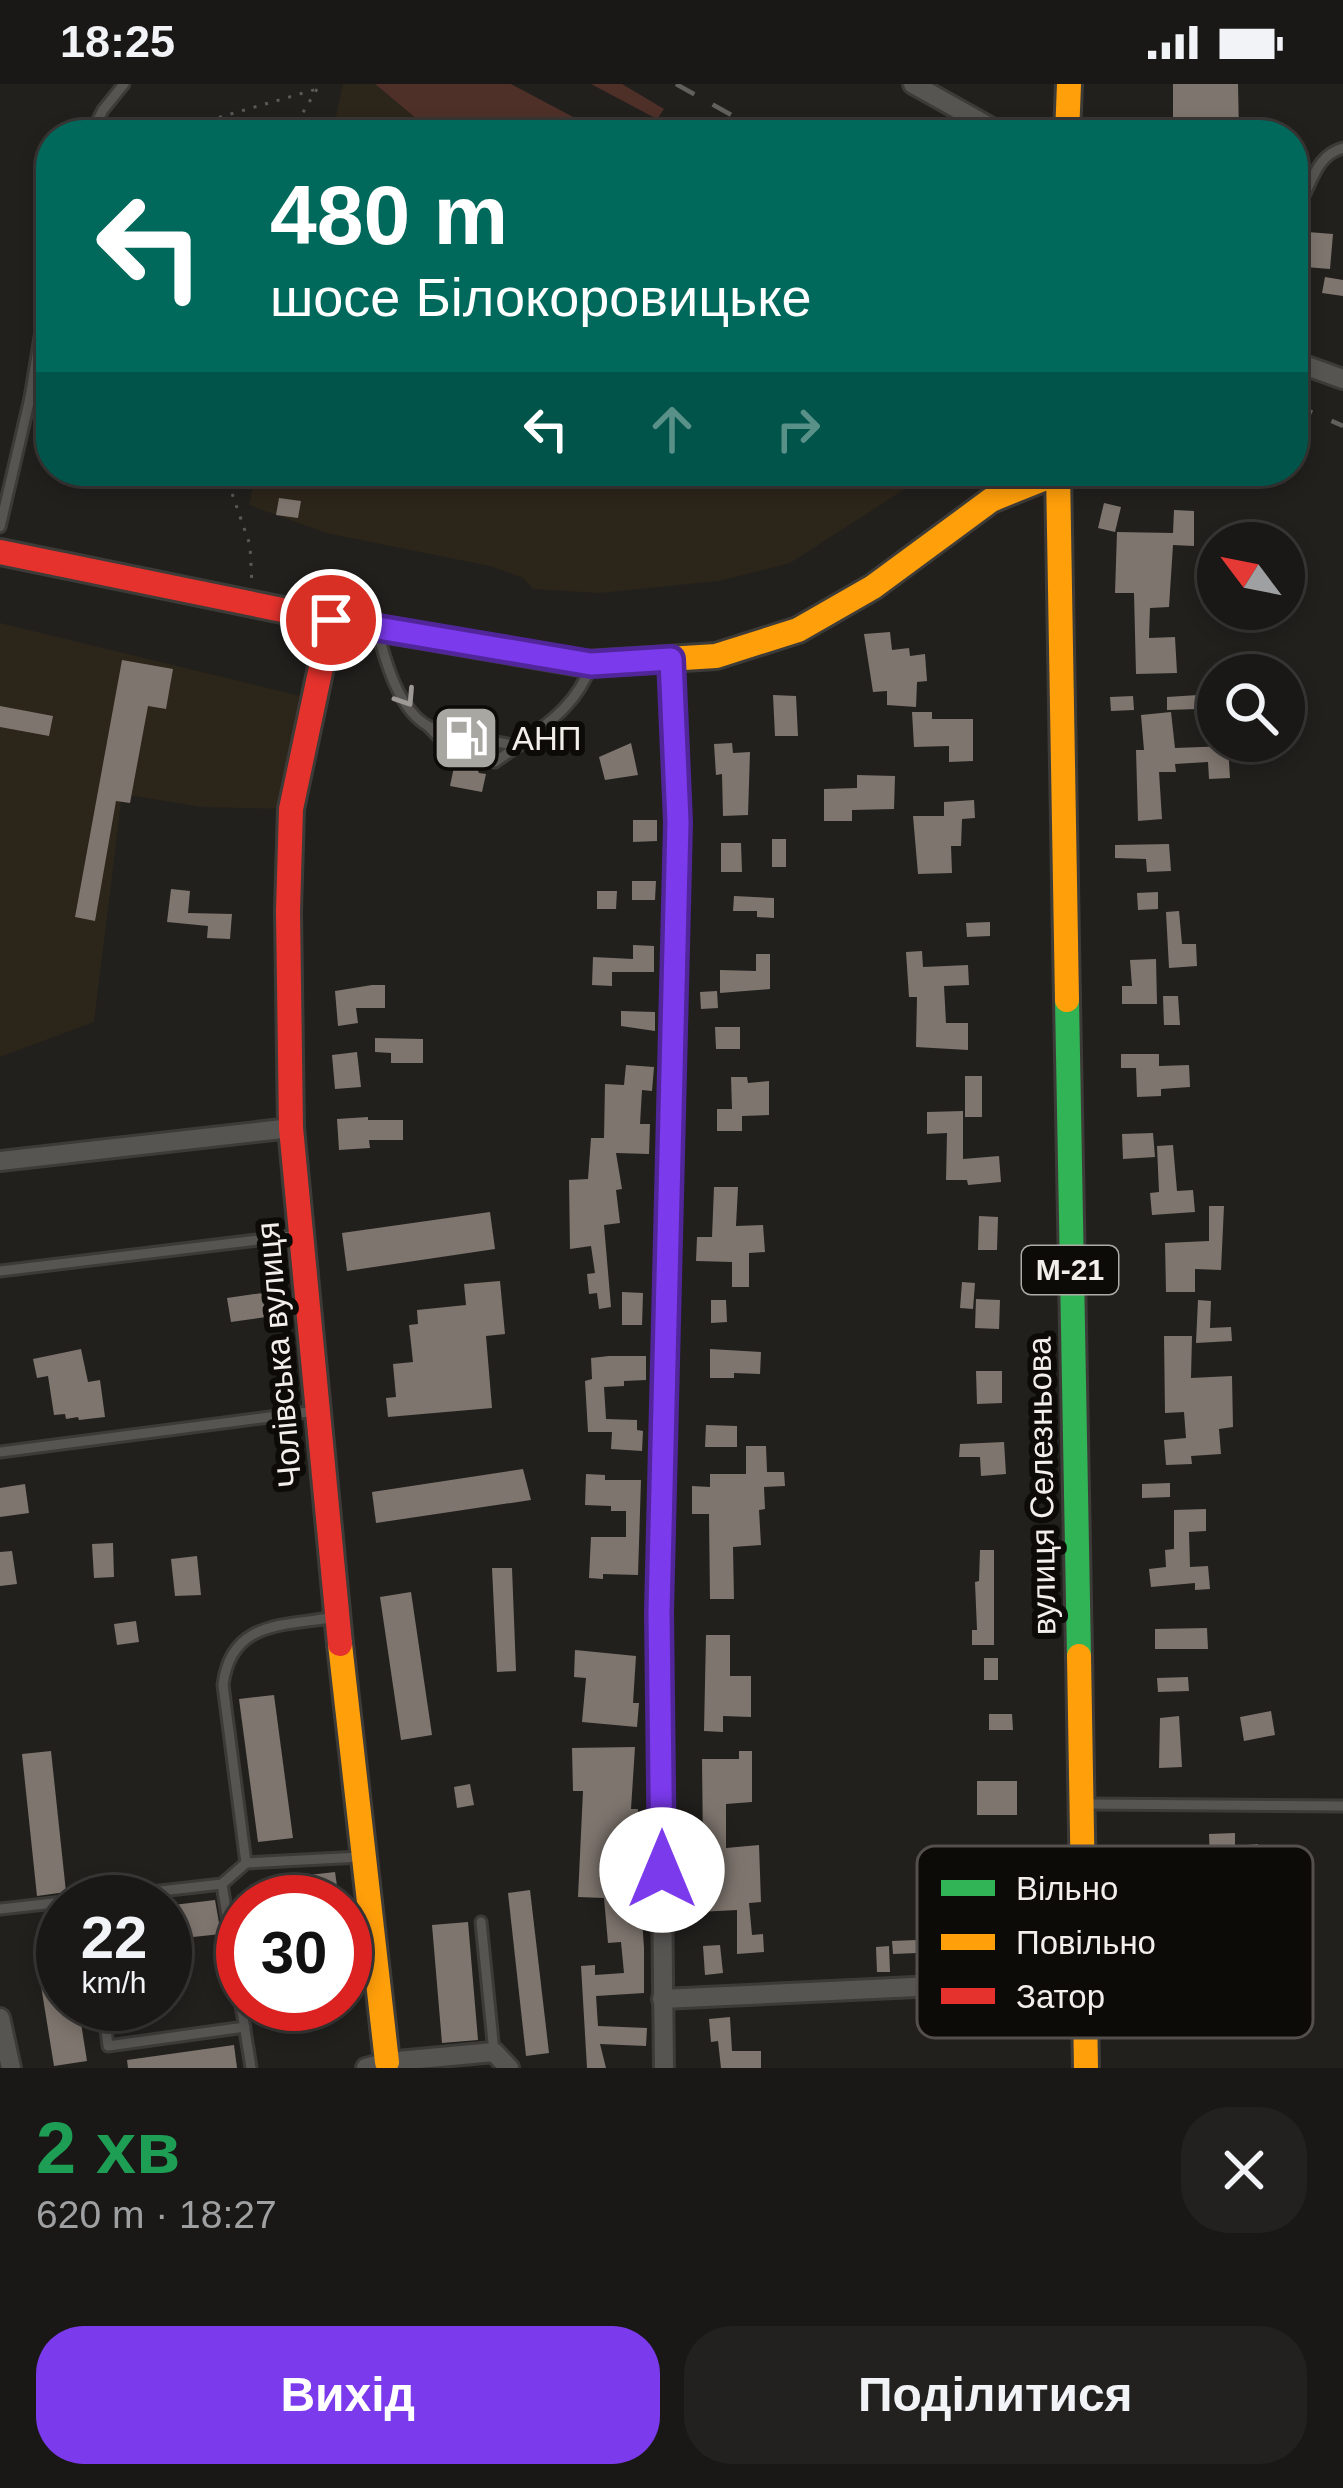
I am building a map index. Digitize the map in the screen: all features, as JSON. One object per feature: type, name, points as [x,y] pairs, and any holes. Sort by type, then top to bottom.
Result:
[{"type":"main road","points":[[1068,120],[1069,84]]},
{"type":"main road","points":[[0,552],[331,620],[591,664],[671,659],[716,656],[798,630],[873,587],[991,500],[1024,486]]},
{"type":"main road","name":"вулиця Селезньова","points":[[1058,486],[1079,1846]]},
{"type":"main road","name":"Чолівська вулиця","points":[[331,620],[291,809],[287,911],[292,1127],[337,1618],[367,1856],[376,2065]]},
{"type":"main road","name":"вулиця Селезньова","points":[[1085,2038],[1086,2068]]},
{"type":"street","points":[[913,84],[977,120]]},
{"type":"street","points":[[1308,366],[1343,379]]},
{"type":"street","points":[[664,2068],[659,1612],[678,822],[671,659]]},
{"type":"street","points":[[0,1161],[292,1127]]},
{"type":"street","points":[[662,1999],[917,1987]]},
{"type":"street","points":[[0,2018],[11,2068]]},
{"type":"street","points":[[376,2065],[494,2052],[509,2068]]},
{"type":"lane","points":[[98,120],[124,84]]},
{"type":"lane","points":[[1308,183],[1319,162],[1343,148]]},
{"type":"lane","points":[[0,527],[36,366]]},
{"type":"lane","points":[[376,628],[388,669],[411,710],[452,752],[463,755]]},
{"type":"lane","points":[[482,759],[495,762],[553,720],[582,691],[591,664]]},
{"type":"lane","points":[[429,727],[467,735]]},
{"type":"lane","points":[[486,740],[518,746]]},
{"type":"lane","points":[[0,1271],[299,1235]]},
{"type":"lane","points":[[0,1452],[316,1411]]},
{"type":"lane","points":[[246,1863],[223,1685],[226,1660],[237,1644],[256,1631],[337,1618]]},
{"type":"lane","points":[[1078,1804],[1343,1806]]},
{"type":"lane","points":[[232,1875],[246,1863],[367,1856]]},
{"type":"lane","points":[[0,1909],[36,1905]]},
{"type":"lane","points":[[482,1922],[494,2052]]},
{"type":"lane","points":[[107,2031],[108,2045],[216,2030]]},
{"type":"lane","points":[[246,2031],[251,2068]]},
{"type":"path","points":[[210,120],[318,86]]},
{"type":"path","points":[[299,120],[318,86]]},
{"type":"path","points":[[229,486],[250,545],[254,604]]},
{"type":"shaded area","points":[[343,84],[375,84],[418,120],[335,120]]},
{"type":"shaded area","points":[[375,84],[511,84],[579,120],[418,120]]},
{"type":"shaded area","points":[[591,84],[622,84],[664,109],[657,119]]},
{"type":"shaded area","points":[[253,486],[910,486],[790,563],[718,581],[599,593],[533,589],[523,578],[490,566],[326,533],[249,505]]},
{"type":"shaded area","points":[[0,623],[304,697],[290,809],[202,807],[122,794],[94,1022],[0,1057]]},
{"type":"building","points":[[1173,84],[1238,84],[1239,120],[1173,120]]},
{"type":"building","points":[[1308,232],[1333,234],[1330,269],[1308,267]]},
{"type":"building","points":[[1325,277],[1343,280],[1343,296],[1322,293]]},
{"type":"building","points":[[279,498],[301,501],[298,518],[276,515]]},
{"type":"building","points":[[1104,503],[1121,507],[1115,532],[1098,528]]},
{"type":"building","points":[[1174,510],[1194,511],[1194,546],[1173,545],[1169,607],[1150,608],[1149,638],[1175,637],[1177,673],[1136,674],[1134,593],[1115,593],[1117,532],[1173,533]]},
{"type":"building","points":[[890,632],[892,650],[909,648],[910,656],[925,654],[927,681],[917,682],[916,707],[887,705],[887,691],[873,692],[864,634]]},
{"type":"building","points":[[122,660],[173,669],[166,709],[148,706],[130,803],[116,801],[95,921],[75,917]]},
{"type":"building","points":[[773,695],[796,696],[798,736],[775,736]]},
{"type":"building","points":[[1197,695],[1197,709],[1167,710],[1167,697]]},
{"type":"building","points":[[1133,696],[1134,710],[1111,711],[1110,697]]},
{"type":"building","points":[[0,706],[53,716],[49,736],[0,727]]},
{"type":"building","points":[[912,712],[932,712],[932,719],[973,719],[973,761],[949,762],[949,746],[914,747]]},
{"type":"building","points":[[1171,712],[1175,748],[1197,747],[1197,762],[1208,762],[1175,764],[1176,772],[1159,772],[1162,819],[1138,821],[1136,750],[1144,750],[1141,715]]},
{"type":"building","points":[[470,721],[489,725],[478,737],[484,750],[473,758],[479,773],[486,774],[482,792],[450,786],[454,767],[460,769],[472,757],[464,746],[476,737]]},
{"type":"building","points":[[631,743],[638,775],[605,780],[599,757]]},
{"type":"building","points":[[732,743],[733,753],[750,752],[748,815],[723,816],[722,774],[716,775],[714,744]]},
{"type":"building","points":[[1208,762],[1229,762],[1230,778],[1209,779]]},
{"type":"building","points":[[857,775],[895,776],[894,809],[852,810],[852,821],[824,821],[824,789],[857,788]]},
{"type":"building","points":[[974,800],[975,818],[962,819],[961,846],[951,846],[952,873],[918,874],[913,816],[944,816],[944,802]]},
{"type":"building","points":[[633,820],[657,820],[657,841],[633,842]]},
{"type":"building","points":[[772,839],[786,839],[786,867],[772,867]]},
{"type":"building","points":[[721,843],[741,843],[742,872],[721,872]]},
{"type":"building","points":[[1169,844],[1171,871],[1147,872],[1146,859],[1115,858],[1115,845]]},
{"type":"building","points":[[632,881],[656,881],[655,900],[632,900]]},
{"type":"building","points":[[171,889],[190,891],[188,913],[232,914],[230,939],[207,938],[208,926],[167,922]]},
{"type":"building","points":[[597,891],[617,891],[616,909],[597,909]]},
{"type":"building","points":[[1158,892],[1158,909],[1138,910],[1137,893]]},
{"type":"building","points":[[734,896],[774,898],[774,918],[757,917],[757,911],[733,911]]},
{"type":"building","points":[[1179,911],[1182,944],[1196,944],[1197,966],[1169,968],[1166,912]]},
{"type":"building","points":[[990,922],[990,936],[967,937],[966,923]]},
{"type":"building","points":[[633,945],[654,946],[654,972],[612,972],[612,986],[592,985],[593,957],[633,959]]},
{"type":"building","points":[[922,951],[923,967],[968,965],[969,985],[944,986],[946,1023],[968,1023],[968,1050],[916,1047],[917,997],[909,997],[906,952]]},
{"type":"building","points":[[756,954],[770,954],[770,989],[720,993],[720,970],[756,971]]},
{"type":"building","points":[[1156,959],[1157,1004],[1122,1004],[1122,986],[1132,986],[1130,960]]},
{"type":"building","points":[[385,985],[385,1008],[356,1008],[358,1023],[338,1026],[335,991]]},
{"type":"building","points":[[717,991],[718,1008],[701,1009],[700,992]]},
{"type":"building","points":[[1163,996],[1178,996],[1180,1025],[1164,1025]]},
{"type":"building","points":[[621,1011],[655,1012],[655,1031],[621,1026]]},
{"type":"building","points":[[715,1027],[740,1027],[740,1049],[716,1049]]},
{"type":"building","points":[[375,1038],[423,1039],[423,1063],[391,1063],[391,1053],[375,1052]]},
{"type":"building","points":[[357,1052],[361,1087],[335,1089],[332,1055]]},
{"type":"building","points":[[1121,1054],[1159,1054],[1159,1066],[1189,1065],[1190,1087],[1137,1097],[1136,1068],[1121,1068]]},
{"type":"building","points":[[626,1065],[654,1067],[652,1091],[642,1090],[640,1124],[650,1124],[649,1154],[616,1153],[622,1189],[616,1190],[620,1223],[604,1225],[611,1307],[599,1309],[597,1293],[589,1294],[587,1274],[595,1273],[591,1246],[570,1249],[569,1180],[588,1179],[591,1138],[604,1138],[605,1084],[624,1085]]},
{"type":"building","points":[[965,1076],[982,1076],[982,1117],[965,1117]]},
{"type":"building","points":[[731,1077],[747,1077],[748,1083],[769,1081],[769,1115],[742,1116],[742,1131],[717,1131],[717,1109],[732,1109]]},
{"type":"building","points":[[963,1111],[963,1159],[999,1156],[1001,1182],[968,1185],[967,1180],[946,1180],[947,1133],[927,1134],[927,1112]]},
{"type":"building","points":[[337,1119],[403,1120],[403,1140],[369,1140],[370,1148],[339,1150]]},
{"type":"building","points":[[1153,1133],[1155,1157],[1123,1159],[1122,1134]]},
{"type":"building","points":[[1173,1145],[1177,1191],[1193,1190],[1195,1212],[1152,1215],[1150,1193],[1159,1192],[1157,1146]]},
{"type":"building","points":[[714,1187],[738,1187],[736,1226],[763,1225],[765,1252],[749,1253],[749,1287],[732,1287],[732,1262],[696,1261],[697,1237],[712,1237]]},
{"type":"building","points":[[1209,1206],[1224,1206],[1221,1270],[1195,1269],[1195,1292],[1166,1292],[1165,1243],[1209,1241]]},
{"type":"building","points":[[490,1212],[495,1249],[347,1271],[342,1233]]},
{"type":"building","points":[[979,1216],[998,1217],[997,1250],[978,1250]]},
{"type":"building","points":[[500,1281],[505,1334],[486,1336],[492,1408],[388,1417],[386,1398],[396,1397],[393,1364],[413,1362],[409,1325],[418,1324],[417,1310],[466,1305],[464,1284]]},
{"type":"building","points":[[962,1282],[975,1283],[973,1309],[960,1308]]},
{"type":"building","points":[[622,1292],[643,1293],[642,1325],[622,1325]]},
{"type":"building","points":[[262,1293],[266,1317],[231,1322],[227,1298]]},
{"type":"building","points":[[976,1299],[1000,1300],[999,1329],[975,1328]]},
{"type":"building","points":[[711,1300],[726,1300],[727,1322],[711,1323]]},
{"type":"building","points":[[1198,1300],[1211,1301],[1210,1328],[1231,1327],[1232,1341],[1196,1343]]},
{"type":"building","points":[[1164,1336],[1192,1336],[1191,1378],[1232,1376],[1233,1427],[1219,1429],[1221,1454],[1191,1456],[1192,1464],[1166,1465],[1164,1440],[1186,1438],[1184,1412],[1165,1413]]},
{"type":"building","points":[[81,1349],[88,1382],[100,1380],[105,1417],[79,1420],[54,1415],[48,1376],[37,1378],[33,1359]]},
{"type":"building","points":[[710,1349],[761,1352],[760,1374],[710,1378]]},
{"type":"building","points":[[646,1356],[646,1380],[604,1387],[606,1419],[637,1420],[637,1430],[643,1431],[642,1451],[611,1449],[612,1432],[588,1432],[585,1381],[592,1379],[591,1358]]},
{"type":"building","points":[[976,1371],[1002,1371],[1002,1403],[977,1404]]},
{"type":"building","points":[[706,1425],[737,1426],[737,1447],[705,1447]]},
{"type":"building","points":[[1004,1442],[1006,1474],[981,1476],[980,1457],[959,1457],[960,1444]]},
{"type":"building","points":[[746,1446],[766,1446],[767,1472],[784,1472],[785,1486],[764,1487],[765,1509],[759,1510],[761,1545],[733,1547],[734,1599],[710,1599],[709,1514],[692,1514],[692,1486],[710,1487],[710,1474],[746,1474]]},
{"type":"building","points":[[523,1469],[531,1500],[376,1523],[372,1492]]},
{"type":"building","points":[[586,1474],[605,1475],[605,1480],[641,1480],[638,1575],[589,1578],[591,1537],[626,1537],[626,1511],[585,1505]]},
{"type":"building","points":[[1170,1483],[1170,1497],[1142,1498],[1142,1484]]},
{"type":"building","points":[[25,1484],[29,1513],[0,1517],[0,1488]]},
{"type":"building","points":[[1206,1509],[1206,1531],[1189,1532],[1190,1567],[1208,1566],[1210,1589],[1195,1590],[1195,1583],[1151,1587],[1149,1569],[1166,1567],[1165,1550],[1174,1549],[1174,1510]]},
{"type":"building","points":[[113,1543],[114,1577],[94,1578],[92,1544]]},
{"type":"building","points":[[980,1550],[994,1550],[994,1645],[972,1645],[972,1630],[977,1630],[975,1582],[979,1581]]},
{"type":"building","points":[[12,1551],[17,1584],[0,1586],[0,1552]]},
{"type":"building","points":[[197,1556],[201,1595],[175,1596],[171,1559]]},
{"type":"building","points":[[492,1568],[512,1568],[516,1671],[497,1672]]},
{"type":"building","points":[[411,1592],[432,1735],[401,1740],[380,1597]]},
{"type":"building","points":[[136,1621],[139,1642],[117,1645],[114,1624]]},
{"type":"building","points":[[1207,1628],[1208,1649],[1155,1649],[1155,1629]]},
{"type":"building","points":[[706,1635],[730,1635],[730,1676],[751,1676],[751,1717],[723,1716],[723,1732],[704,1731]]},
{"type":"building","points":[[575,1650],[636,1656],[633,1703],[639,1703],[637,1727],[582,1722],[586,1678],[574,1677]]},
{"type":"building","points":[[984,1658],[998,1658],[998,1680],[984,1680]]},
{"type":"building","points":[[1188,1677],[1189,1691],[1158,1692],[1157,1678]]},
{"type":"building","points":[[274,1695],[293,1838],[258,1842],[239,1699]]},
{"type":"building","points":[[1271,1711],[1275,1735],[1244,1741],[1240,1717]]},
{"type":"building","points":[[989,1714],[1012,1714],[1013,1730],[989,1730]]},
{"type":"building","points":[[1179,1716],[1182,1767],[1159,1768],[1160,1718]]},
{"type":"building","points":[[635,1747],[631,1809],[638,1809],[644,1993],[596,1996],[598,2026],[647,2028],[646,2046],[600,2044],[606,2068],[587,2068],[581,1966],[595,1965],[595,1975],[624,1973],[621,1942],[608,1943],[604,1898],[578,1897],[583,1791],[573,1791],[572,1748]]},
{"type":"building","points":[[51,1751],[64,1875],[36,1875],[36,1887],[22,1754]]},
{"type":"building","points":[[739,1751],[752,1751],[752,1802],[726,1804],[726,1848],[759,1845],[761,1902],[749,1903],[752,1935],[763,1934],[764,1952],[737,1954],[737,1910],[699,1912],[694,1850],[703,1849],[702,1759],[739,1759]]},
{"type":"building","points":[[977,1781],[1017,1781],[1017,1815],[977,1815]]},
{"type":"building","points":[[470,1784],[474,1805],[457,1808],[454,1787]]},
{"type":"building","points":[[1235,1833],[1235,1846],[1209,1846],[1209,1834]]},
{"type":"building","points":[[530,1890],[549,2053],[526,2056],[508,1893]]},
{"type":"building","points":[[215,1900],[216,1935],[192,1937],[192,1903]]},
{"type":"building","points":[[468,1922],[478,2040],[442,2043],[432,1925]]},
{"type":"building","points":[[916,1940],[917,1953],[893,1954],[892,1941]]},
{"type":"building","points":[[720,1945],[723,1973],[705,1975],[703,1946]]},
{"type":"building","points":[[889,1946],[890,1972],[877,1972],[876,1947]]},
{"type":"building","points":[[730,2017],[732,2051],[761,2051],[761,2068],[721,2068],[709,2019]]},
{"type":"building","points":[[48,2031],[82,2031],[87,2061],[54,2066]]},
{"type":"building","points":[[234,2045],[237,2068],[128,2068],[127,2060]]},
{"type":"railway","points":[[676,84],[740,120]]},
{"type":"railway","points":[[1308,411],[1343,426]]},
{"type":"traffic: fast","points":[[1067,1000],[1079,1656]]},
{"type":"traffic: slow","points":[[1068,120],[1069,84]]},
{"type":"traffic: slow","points":[[586,664],[716,656],[798,630],[873,587],[991,500],[1026,486]]},
{"type":"traffic: slow","points":[[1058,486],[1067,1000]]},
{"type":"traffic: slow","points":[[340,1644],[387,2062]]},
{"type":"traffic: slow","points":[[1079,1656],[1082,1846]]},
{"type":"traffic: slow","points":[[1085,2038],[1086,2068]]},
{"type":"traffic: jam","points":[[0,552],[331,620],[586,664]]},
{"type":"traffic: jam","points":[[331,620],[291,809],[288,911],[291,1128],[340,1644]]},
{"type":"place","name":"АНП","points":[[466,738]]},
{"type":"route","points":[[331,620],[591,664],[671,659],[678,822],[659,1612],[662,1870]]}]
